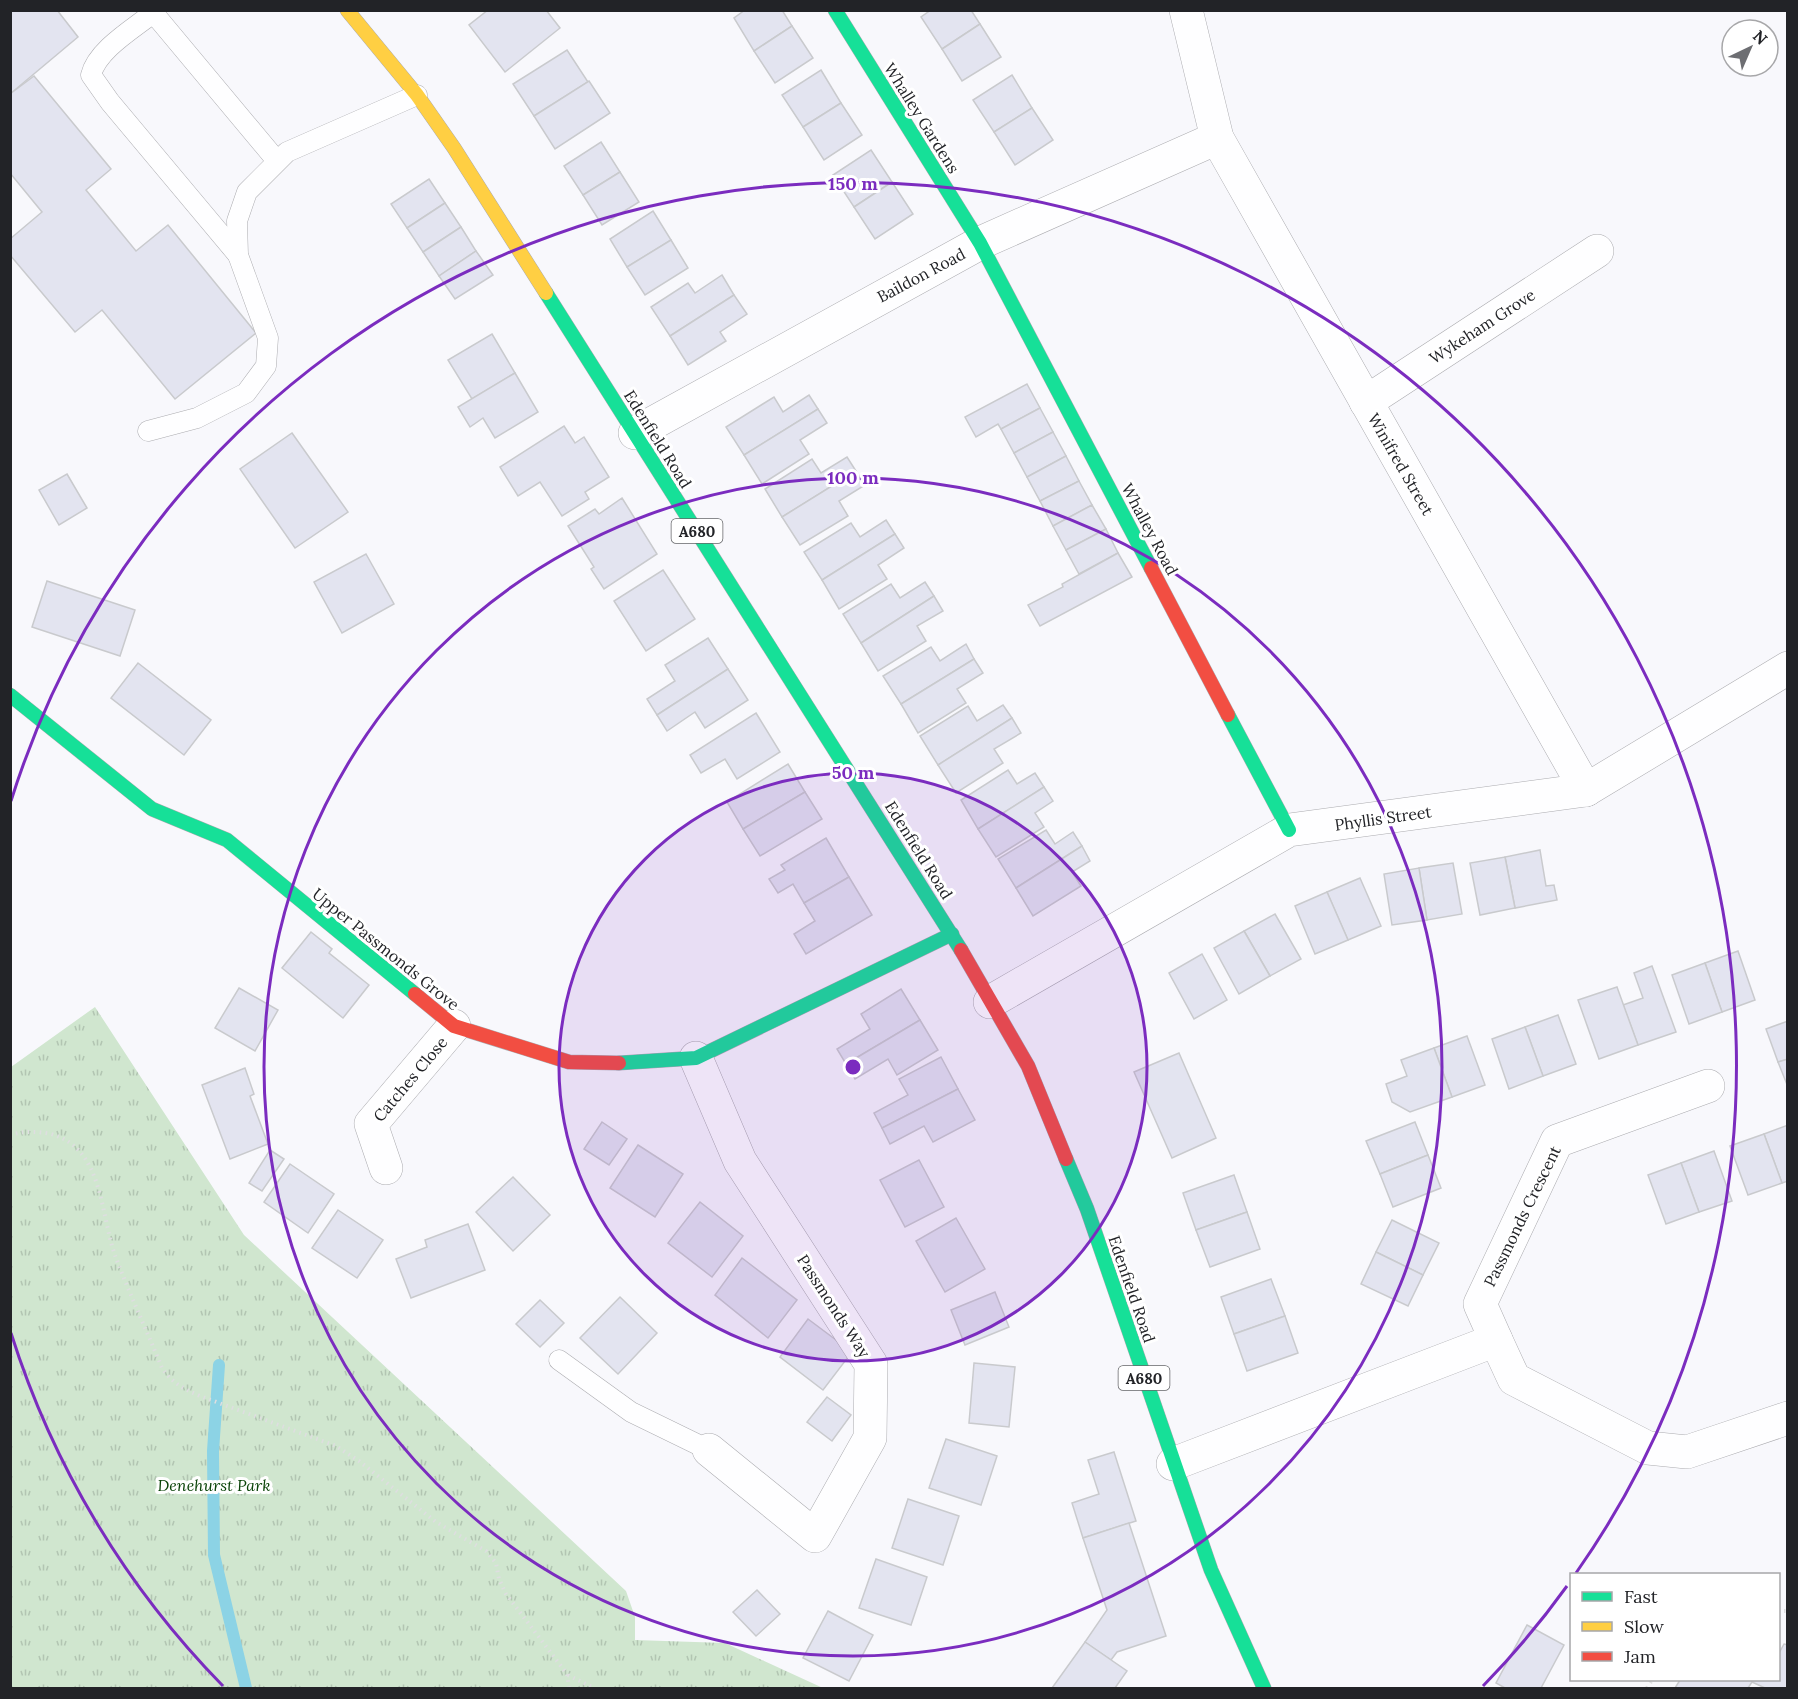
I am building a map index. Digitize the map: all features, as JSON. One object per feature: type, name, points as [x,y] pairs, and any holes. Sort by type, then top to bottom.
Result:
[{"type":"street","name":"Edenfield Road","points":[[347,10],[417,95],[454,148],[952,934],[1028,1066],[1087,1209],[1211,1570],[1264,1689]]},
{"type":"street","name":"Whalley Gardens","points":[[835,10],[980,243]]},
{"type":"street","name":"Winifred Street","points":[[1186,10],[1217,138],[1586,790]]},
{"type":"street","name":"Baildon Road","points":[[635,433],[980,243],[1217,138]]},
{"type":"street","name":"Whalley Road","points":[[980,243],[1290,830]]},
{"type":"street","name":"Wykeham Grove","points":[[1366,402],[1597,251]]},
{"type":"street","name":"Phyllis Street","points":[[990,1002],[1290,830],[1586,790],[1788,668]]},
{"type":"street","name":"Upper Passmonds Grove","points":[[10,695],[152,809],[227,840],[454,1026],[569,1062],[628,1063],[696,1058],[952,934]]},
{"type":"street","name":"Catches Close","points":[[386,1168],[370,1124],[454,1026]]},
{"type":"street","name":"Passmonds Way","points":[[696,1058],[740,1161],[871,1364],[870,1438],[815,1536],[710,1450]]},
{"type":"street","name":"Passmonds Crescent","points":[[1708,1086],[1557,1141],[1480,1304],[1514,1379],[1648,1448],[1687,1452],[1788,1418]]},
{"type":"street","points":[[1173,1464],[1496,1340]]},
{"type":"lane","points":[[238,255],[110,102],[91,75],[93,64],[152,12],[277,161]]},
{"type":"lane","points":[[148,431],[197,418],[246,393],[266,366],[268,338],[238,255],[237,221],[247,192],[287,152],[417,95]]},
{"type":"lane","points":[[559,1360],[631,1412],[710,1450]]},
{"type":"path","points":[[10,1135],[22,1132],[42,1132],[61,1137],[73,1145],[84,1157],[93,1172],[115,1256],[162,1368],[169,1378],[181,1388],[227,1407],[336,1446],[359,1461],[436,1522],[486,1551],[496,1563],[506,1594],[567,1674],[594,1689]]},
{"type":"path","points":[[567,1674],[569,1689]]},
{"type":"green space","name":"Denehurst Park","points":[[95,1007],[244,1235],[626,1591],[635,1617],[635,1640],[725,1643],[823,1688],[11,1688],[11,1067]]},
{"type":"building","points":[[10,10],[57,10],[78,37],[10,94]]},
{"type":"building","points":[[488,10],[546,10],[560,28],[505,72],[469,25]]},
{"type":"building","points":[[745,10],[782,10],[792,26],[754,51],[734,18]]},
{"type":"building","points":[[931,10],[971,10],[980,24],[942,49],[921,17]]},
{"type":"building","points":[[980,24],[1001,57],[962,81],[942,49]]},
{"type":"building","points":[[792,26],[813,58],[775,83],[754,51]]},
{"type":"building","points":[[567,50],[588,82],[534,116],[513,84]]},
{"type":"building","points":[[821,70],[841,103],[803,127],[782,95]]},
{"type":"building","points":[[1012,75],[1032,108],[994,132],[973,100]]},
{"type":"building","points":[[34,76],[111,169],[86,190],[136,251],[168,225],[256,333],[175,399],[102,310],[75,332],[10,255],[10,239],[42,212],[10,173],[10,94]]},
{"type":"building","points":[[589,81],[610,113],[555,149],[534,116]]},
{"type":"building","points":[[841,103],[862,135],[824,160],[803,127]]},
{"type":"building","points":[[1032,108],[1053,140],[1015,165],[994,132]]},
{"type":"building","points":[[601,142],[620,172],[583,195],[564,166]]},
{"type":"building","points":[[871,150],[892,182],[854,207],[833,175]]},
{"type":"building","points":[[620,172],[639,202],[602,225],[583,195]]},
{"type":"building","points":[[429,179],[445,203],[407,228],[391,204]]},
{"type":"building","points":[[892,182],[913,214],[875,239],[854,207]]},
{"type":"building","points":[[445,203],[461,227],[423,252],[407,228]]},
{"type":"building","points":[[653,211],[671,240],[627,267],[610,239]]},
{"type":"building","points":[[461,227],[476,251],[439,276],[423,252]]},
{"type":"building","points":[[671,240],[688,268],[645,295],[627,267]]},
{"type":"building","points":[[476,251],[493,275],[455,299],[439,276]]},
{"type":"building","points":[[722,275],[734,295],[670,336],[651,307],[688,283],[695,293]]},
{"type":"building","points":[[734,295],[747,314],[720,332],[726,341],[688,365],[670,336]]},
{"type":"building","points":[[492,334],[515,373],[472,399],[448,360]]},
{"type":"building","points":[[515,373],[538,412],[495,438],[483,418],[470,427],[458,407]]},
{"type":"building","points":[[1027,384],[1040,408],[1001,429],[998,424],[976,437],[965,417]]},
{"type":"building","points":[[809,395],[818,409],[744,455],[726,427],[774,397],[783,412]]},
{"type":"building","points":[[1040,408],[1053,432],[1014,453],[1001,429]]},
{"type":"building","points":[[818,409],[827,423],[800,440],[809,454],[762,484],[744,455]]},
{"type":"building","points":[[564,426],[575,443],[584,437],[609,477],[585,492],[589,499],[562,516],[540,482],[518,496],[500,467]]},
{"type":"building","points":[[1053,432],[1066,456],[1027,477],[1014,453]]},
{"type":"building","points":[[292,433],[348,512],[295,548],[240,469]]},
{"type":"building","points":[[1066,456],[1079,481],[1040,501],[1027,477]]},
{"type":"building","points":[[847,457],[856,471],[782,517],[765,489],[812,459],[821,473]]},
{"type":"building","points":[[856,471],[865,485],[839,501],[848,516],[800,545],[782,517]]},
{"type":"building","points":[[67,474],[87,508],[59,525],[39,490]]},
{"type":"building","points":[[1079,481],[1092,505],[1053,526],[1040,501]]},
{"type":"building","points":[[622,498],[657,554],[604,589],[591,569],[594,567],[568,526],[595,509],[599,514]]},
{"type":"building","points":[[1092,505],[1106,529],[1066,550],[1053,526]]},
{"type":"building","points":[[886,520],[895,534],[822,580],[804,552],[851,523],[860,537]]},
{"type":"building","points":[[1106,529],[1118,553],[1079,574],[1066,550]]},
{"type":"building","points":[[895,534],[904,548],[878,565],[887,579],[839,609],[822,580]]},
{"type":"building","points":[[1118,553],[1132,577],[1040,626],[1028,605],[1063,587],[1062,584]]},
{"type":"building","points":[[366,554],[394,604],[342,633],[314,582]]},
{"type":"building","points":[[663,570],[695,619],[646,651],[614,601]]},
{"type":"building","points":[[47,581],[135,610],[120,656],[32,627]]},
{"type":"building","points":[[925,582],[934,596],[861,643],[843,614],[891,584],[900,598]]},
{"type":"building","points":[[934,596],[943,611],[917,626],[926,641],[878,671],[861,643]]},
{"type":"building","points":[[708,638],[728,669],[657,715],[647,699],[675,681],[665,665]]},
{"type":"building","points":[[966,644],[974,659],[901,704],[883,676],[931,647],[940,661]]},
{"type":"building","points":[[974,659],[983,673],[957,689],[966,703],[918,733],[901,704]]},
{"type":"building","points":[[138,663],[211,720],[184,755],[111,698]]},
{"type":"building","points":[[728,669],[748,700],[705,728],[695,712],[667,731],[657,715]]},
{"type":"building","points":[[1003,705],[1012,718],[938,765],[920,736],[968,706],[977,721]]},
{"type":"building","points":[[756,713],[780,752],[737,779],[725,759],[701,773],[690,755]]},
{"type":"building","points":[[1012,718],[1021,733],[994,749],[1003,763],[956,793],[938,765]]},
{"type":"building","points":[[788,764],[805,792],[743,829],[727,802]]},
{"type":"building","points":[[1008,770],[1017,784],[1035,773],[1044,787],[978,829],[961,800]]},
{"type":"building","points":[[1044,787],[1053,801],[1035,813],[1044,827],[996,857],[978,829]]},
{"type":"building","points":[[805,792],[822,819],[760,856],[743,829]]},
{"type":"building","points":[[1046,830],[1055,844],[1073,832],[1082,846],[1016,888],[998,859]]},
{"type":"building","points":[[826,838],[849,877],[804,903],[793,884],[778,893],[769,879],[785,870],[781,865]]},
{"type":"building","points":[[1082,846],[1090,861],[1072,872],[1081,886],[1033,916],[1016,888]]},
{"type":"building","points":[[1540,850],[1546,886],[1554,885],[1557,900],[1515,908],[1505,857]]},
{"type":"building","points":[[1505,857],[1515,908],[1480,915],[1470,863]]},
{"type":"building","points":[[1453,863],[1462,914],[1427,920],[1419,868]]},
{"type":"building","points":[[1419,868],[1427,920],[1392,925],[1384,874]]},
{"type":"building","points":[[849,877],[872,915],[806,954],[794,934],[815,921],[804,903]]},
{"type":"building","points":[[1360,878],[1381,926],[1348,940],[1327,892]]},
{"type":"building","points":[[1327,892],[1348,940],[1315,954],[1295,906]]},
{"type":"building","points":[[1275,914],[1301,959],[1270,976],[1244,931]]},
{"type":"building","points":[[1244,931],[1270,976],[1239,994],[1214,948]]},
{"type":"building","points":[[311,932],[332,949],[329,953],[369,985],[343,1018],[282,968]]},
{"type":"building","points":[[1738,951],[1755,1000],[1722,1012],[1705,963]]},
{"type":"building","points":[[1202,954],[1227,1000],[1194,1019],[1169,973]]},
{"type":"building","points":[[1705,963],[1722,1012],[1689,1024],[1672,975]]},
{"type":"building","points":[[1652,966],[1676,1032],[1638,1045],[1623,1005],[1643,998],[1634,973]]},
{"type":"building","points":[[1617,987],[1638,1045],[1599,1059],[1578,1000]]},
{"type":"building","points":[[239,988],[278,1010],[255,1051],[215,1028]]},
{"type":"building","points":[[901,989],[920,1020],[846,1064],[837,1049],[870,1029],[861,1014]]},
{"type":"building","points":[[1558,1015],[1576,1064],[1543,1076],[1525,1027]]},
{"type":"building","points":[[920,1020],[938,1050],[897,1075],[888,1059],[855,1079],[846,1064]]},
{"type":"building","points":[[1788,1021],[1788,1059],[1778,1062],[1766,1029]]},
{"type":"building","points":[[1525,1027],[1543,1076],[1509,1089],[1492,1039]]},
{"type":"building","points":[[1467,1036],[1485,1085],[1452,1097],[1434,1048]]},
{"type":"building","points":[[1434,1048],[1452,1097],[1410,1112],[1392,1102],[1386,1084],[1407,1076],[1401,1060]]},
{"type":"building","points":[[1179,1053],[1216,1138],[1172,1158],[1134,1072]]},
{"type":"building","points":[[941,1057],[958,1089],[882,1128],[874,1113],[908,1095],[899,1079]]},
{"type":"building","points":[[1788,1059],[1788,1087],[1778,1062]]},
{"type":"building","points":[[245,1068],[254,1094],[250,1096],[268,1144],[230,1159],[202,1085]]},
{"type":"building","points":[[958,1089],[975,1120],[933,1142],[924,1126],[890,1144],[882,1128]]},
{"type":"building","points":[[602,1122],[627,1139],[609,1165],[584,1149]]},
{"type":"building","points":[[1415,1122],[1428,1155],[1380,1174],[1366,1141]]},
{"type":"building","points":[[1788,1125],[1788,1181],[1782,1183],[1764,1134]]},
{"type":"building","points":[[1764,1134],[1782,1183],[1748,1195],[1730,1146]]},
{"type":"building","points":[[638,1145],[683,1174],[655,1217],[610,1188]]},
{"type":"building","points":[[270,1150],[284,1159],[262,1191],[249,1183]]},
{"type":"building","points":[[1714,1151],[1732,1201],[1699,1212],[1681,1163]]},
{"type":"building","points":[[1428,1155],[1441,1188],[1393,1207],[1380,1174]]},
{"type":"building","points":[[919,1160],[944,1207],[905,1227],[880,1180]]},
{"type":"building","points":[[1681,1163],[1699,1212],[1666,1224],[1648,1175]]},
{"type":"building","points":[[290,1164],[334,1194],[308,1233],[264,1202]]},
{"type":"building","points":[[1234,1175],[1247,1212],[1196,1230],[1183,1193]]},
{"type":"building","points":[[513,1177],[550,1215],[513,1251],[476,1212]]},
{"type":"building","points":[[700,1202],[743,1236],[712,1277],[668,1243]]},
{"type":"building","points":[[338,1210],[383,1240],[357,1278],[312,1248]]},
{"type":"building","points":[[1247,1212],[1260,1249],[1210,1267],[1196,1230]]},
{"type":"building","points":[[956,1218],[985,1269],[945,1292],[916,1241]]},
{"type":"building","points":[[1392,1220],[1439,1243],[1423,1275],[1376,1252]]},
{"type":"building","points":[[468,1224],[485,1270],[411,1298],[396,1259],[427,1247],[425,1240]]},
{"type":"building","points":[[1376,1252],[1423,1275],[1408,1306],[1361,1284]]},
{"type":"building","points":[[742,1258],[797,1300],[768,1338],[715,1295]]},
{"type":"building","points":[[1271,1279],[1285,1316],[1234,1334],[1221,1297]]},
{"type":"building","points":[[995,1292],[1009,1327],[965,1345],[951,1310]]},
{"type":"building","points":[[620,1297],[657,1333],[618,1374],[580,1338]]},
{"type":"building","points":[[540,1300],[564,1323],[540,1347],[516,1324]]},
{"type":"building","points":[[1285,1316],[1298,1353],[1247,1371],[1234,1334]]},
{"type":"building","points":[[808,1319],[852,1352],[823,1390],[780,1357]]},
{"type":"building","points":[[974,1363],[1015,1367],[1009,1427],[969,1423]]},
{"type":"building","points":[[827,1397],[851,1415],[832,1441],[807,1422]]},
{"type":"building","points":[[946,1439],[997,1456],[981,1505],[929,1488]]},
{"type":"building","points":[[1114,1452],[1136,1521],[1083,1538],[1072,1503],[1099,1494],[1088,1460]]},
{"type":"building","points":[[908,1499],[959,1516],[943,1565],[892,1548]]},
{"type":"building","points":[[1129,1523],[1166,1636],[1117,1652],[1111,1660],[1085,1642],[1107,1610],[1083,1538]]},
{"type":"building","points":[[876,1559],[927,1577],[911,1625],[859,1608]]},
{"type":"building","points":[[757,1590],[780,1614],[756,1636],[733,1612]]},
{"type":"building","points":[[828,1611],[873,1635],[849,1681],[803,1658]]},
{"type":"building","points":[[1527,1625],[1564,1645],[1541,1688],[1505,1688],[1496,1683]]},
{"type":"building","points":[[1085,1642],[1127,1671],[1115,1688],[1052,1688]]},
{"type":"building","points":[[1784,1644],[1788,1645],[1788,1688],[1765,1688],[1752,1682],[1748,1688],[1675,1688],[1679,1681],[1780,1681],[1780,1651]]},
{"type":"waterway","points":[[219,1365],[213,1451],[214,1555],[246,1688]]},
{"type":"traffic: fast","points":[[835,10],[980,243],[1151,568]]},
{"type":"traffic: fast","points":[[546,293],[961,950]]},
{"type":"traffic: fast","points":[[10,695],[152,809],[227,840],[415,994]]},
{"type":"traffic: fast","points":[[1228,715],[1289,830]]},
{"type":"traffic: fast","points":[[619,1063],[696,1058],[952,934]]},
{"type":"traffic: fast","points":[[1066,1159],[1087,1209],[1211,1570],[1264,1688]]},
{"type":"traffic: slow","points":[[347,10],[417,95],[454,148],[546,293]]},
{"type":"traffic: jam","points":[[1151,568],[1228,715]]},
{"type":"traffic: jam","points":[[961,950],[1028,1066],[1066,1159]]},
{"type":"traffic: jam","points":[[415,994],[454,1026],[569,1062],[619,1063]]}]
